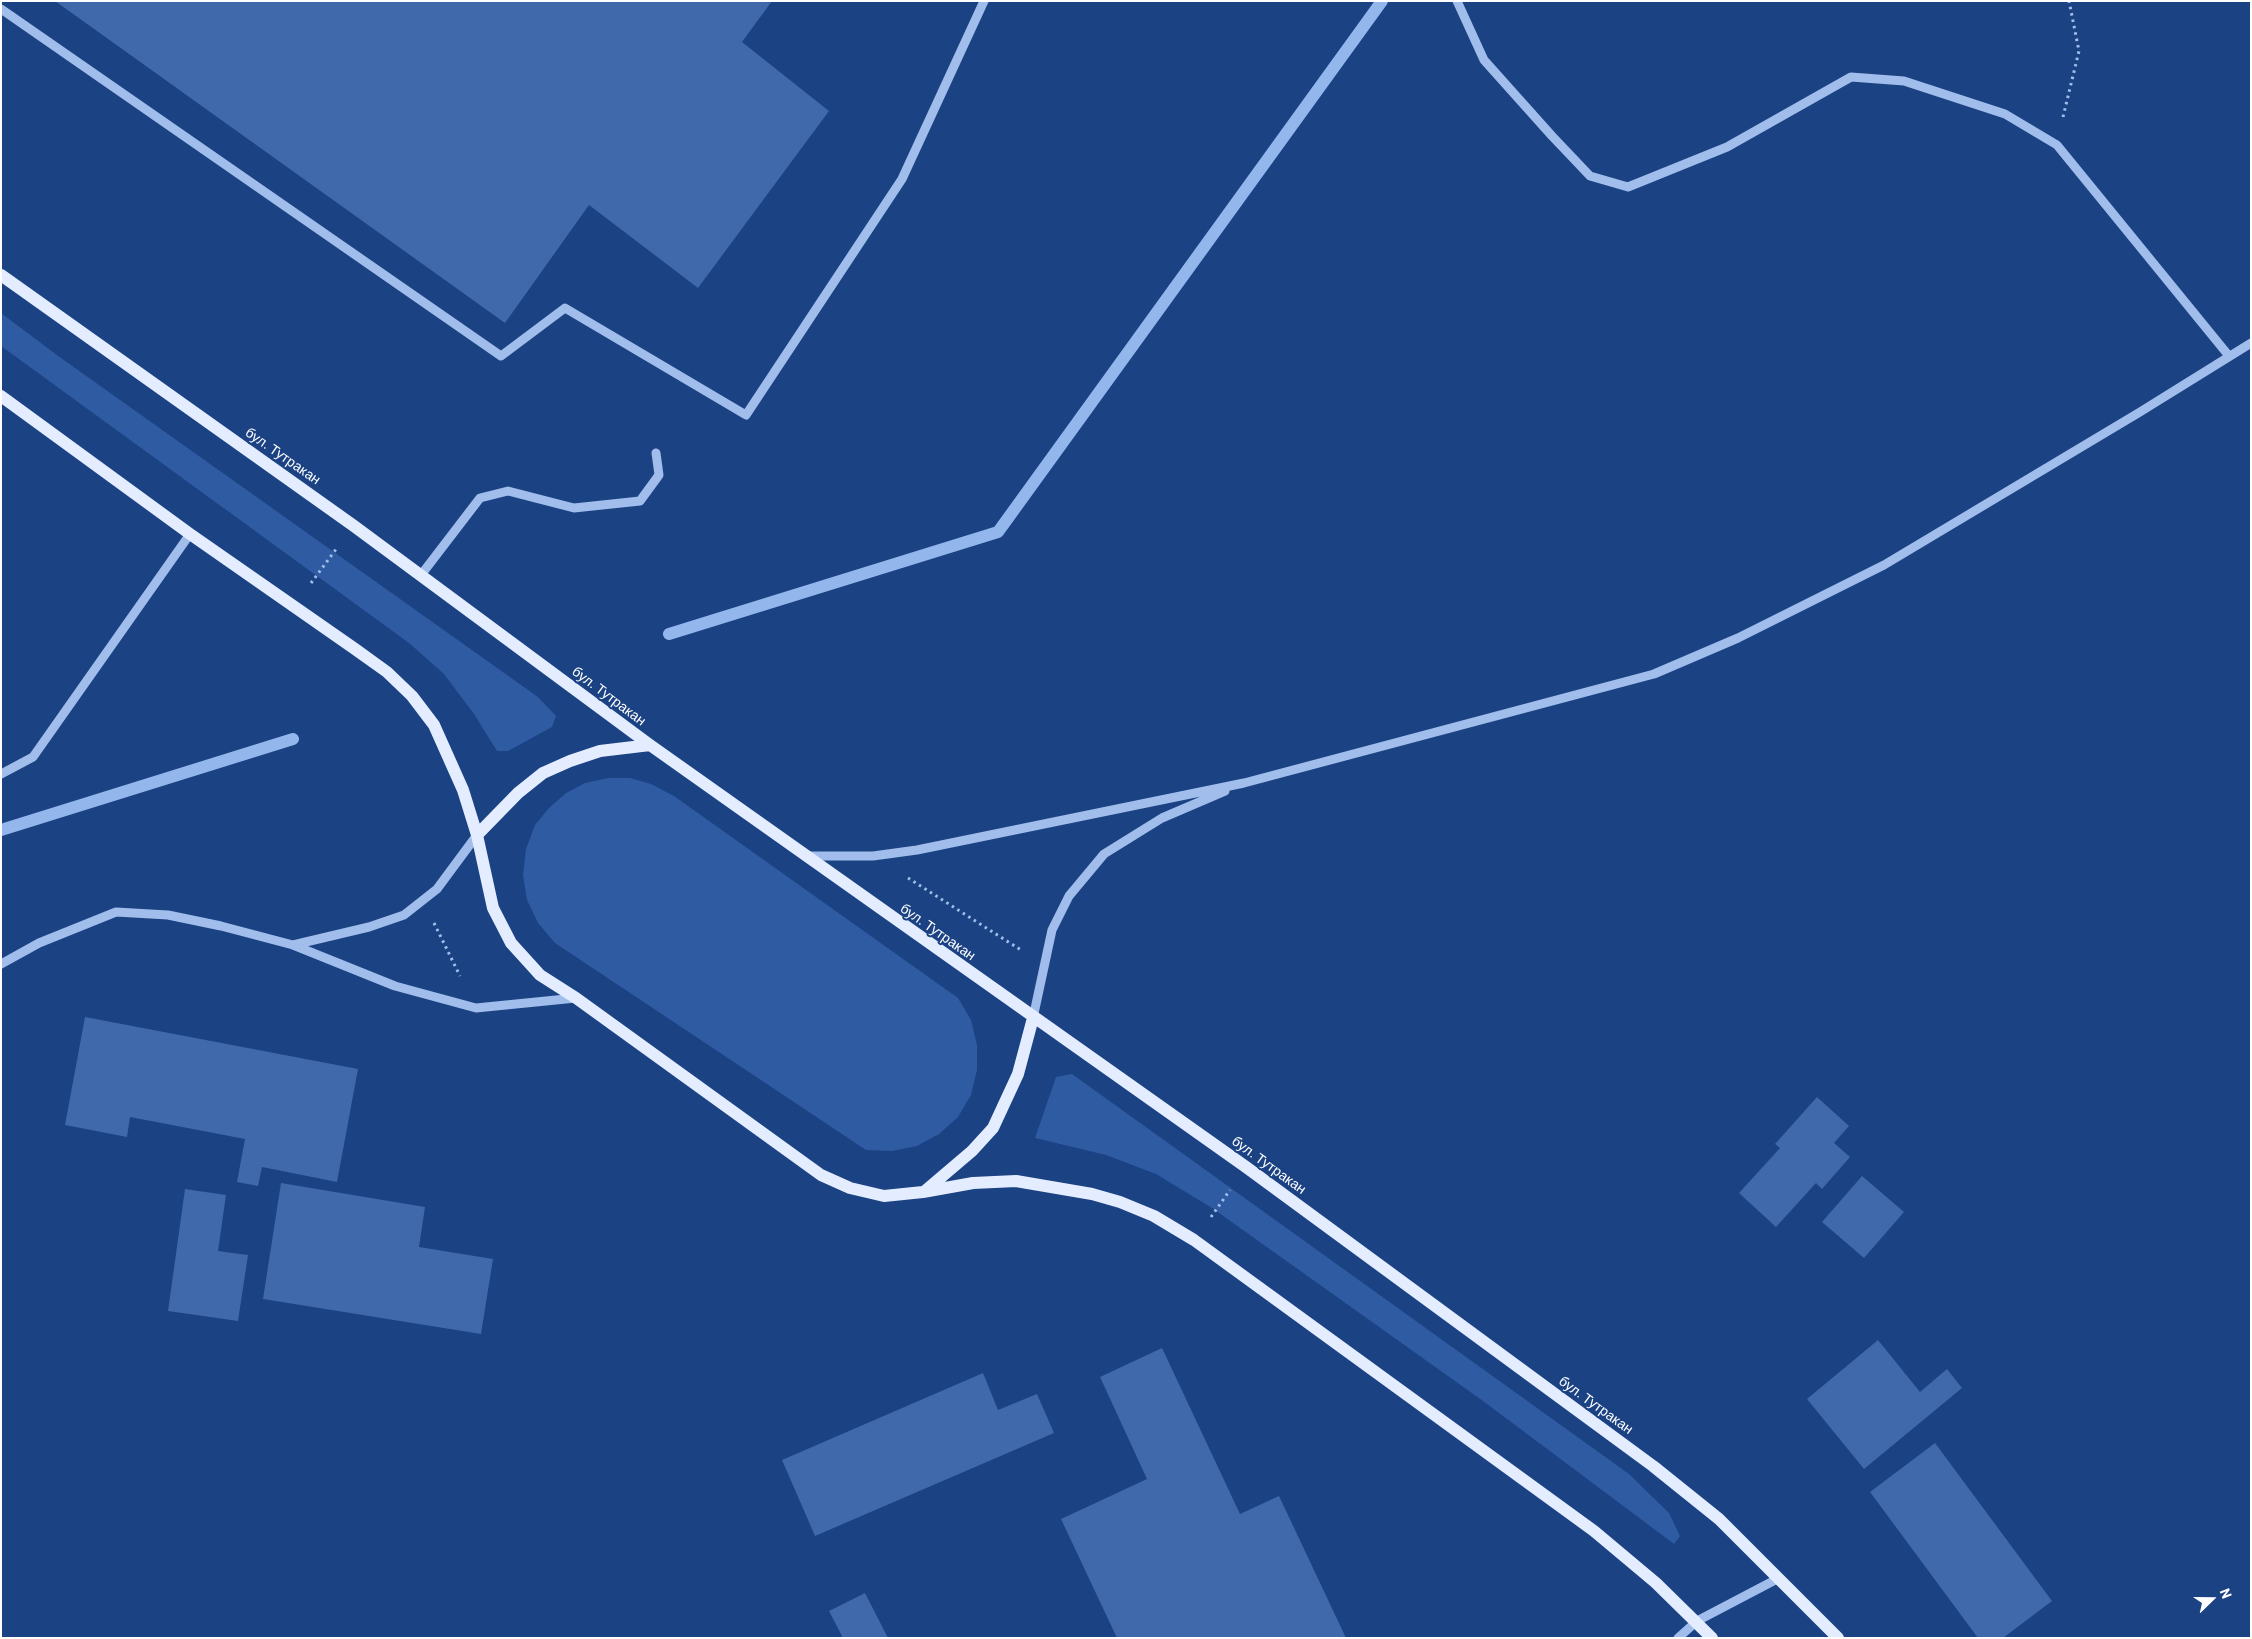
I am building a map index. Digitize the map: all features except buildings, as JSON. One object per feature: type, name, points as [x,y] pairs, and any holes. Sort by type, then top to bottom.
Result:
[{"type":"main road","name":"бул. Тутракан","points":[[1,275],[354,526],[650,746],[1246,1167],[1653,1466],[1719,1519],[1838,1638]]},
{"type":"main road","points":[[1,396],[190,534],[387,672],[412,696],[434,725],[463,790],[477,835],[493,908],[511,943],[540,975],[576,998],[821,1175],[850,1188],[884,1196],[924,1192],[973,1183],[1016,1181],[1055,1186],[1120,1202],[1154,1216],[1194,1240],[1594,1530],[1697,1622],[1712,1638]]},
{"type":"main road","points":[[477,835],[518,793],[543,773],[570,760],[600,751],[650,746]]},
{"type":"main road","points":[[924,1192],[972,1151],[993,1128],[1018,1074],[1033,1018]]},
{"type":"street","points":[[1,10],[501,356],[565,308],[746,415],[902,179],[984,1]]},
{"type":"street","points":[[1457,1],[1484,60],[1552,136],[1590,176],[1628,187],[1728,147],[1851,77],[1904,82],[2005,114],[2057,145],[2229,356]]},
{"type":"street","points":[[804,856],[873,856],[917,850],[1244,783],[1654,674],[1738,638],[1884,565],[2140,412],[2251,342]]},
{"type":"street","points":[[421,575],[480,498],[508,491],[574,508],[640,501],[659,475],[656,453]]},
{"type":"street","points":[[1,774],[32,757],[190,534]]},
{"type":"street","points":[[1033,1018],[1052,930],[1070,896],[1104,854],[1162,818],[1244,783]]},
{"type":"street","points":[[293,945],[368,927],[404,914],[437,889],[477,835]]},
{"type":"street","points":[[1,964],[38,943],[116,912],[168,915],[221,926],[293,945],[395,986],[476,1008],[576,998]]},
{"type":"street","points":[[1678,1638],[1697,1622],[1779,1578]]},
{"type":"path","points":[[2057,145],[2078,51],[2069,1]]},
{"type":"path","points":[[294,606],[354,526]]},
{"type":"path","points":[[873,856],[1045,965]]},
{"type":"path","points":[[423,901],[476,1008]]},
{"type":"path","points":[[1194,1240],[1246,1167]]},
{"type":"shaded area","points":[[1,313],[61,358],[538,697],[556,716],[552,727],[508,751],[497,751],[474,714],[444,674],[409,643],[1,346]]},
{"type":"shaded area","points":[[608,778],[630,778],[651,784],[674,796],[958,998],[971,1020],[977,1045],[977,1070],[971,1095],[958,1117],[939,1134],[917,1146],[892,1151],[866,1150],[555,943],[538,923],[527,900],[523,875],[526,849],[535,825],[549,808],[566,793],[585,783]]},
{"type":"shaded area","points":[[1072,1074],[1629,1474],[1669,1513],[1680,1536],[1674,1544],[1483,1401],[1212,1208],[1156,1174],[1106,1155],[1035,1138],[1056,1077]]},
{"type":"waterway","points":[[669,634],[998,532],[1382,1]]},
{"type":"waterway","points":[[1,830],[293,739]]}]
